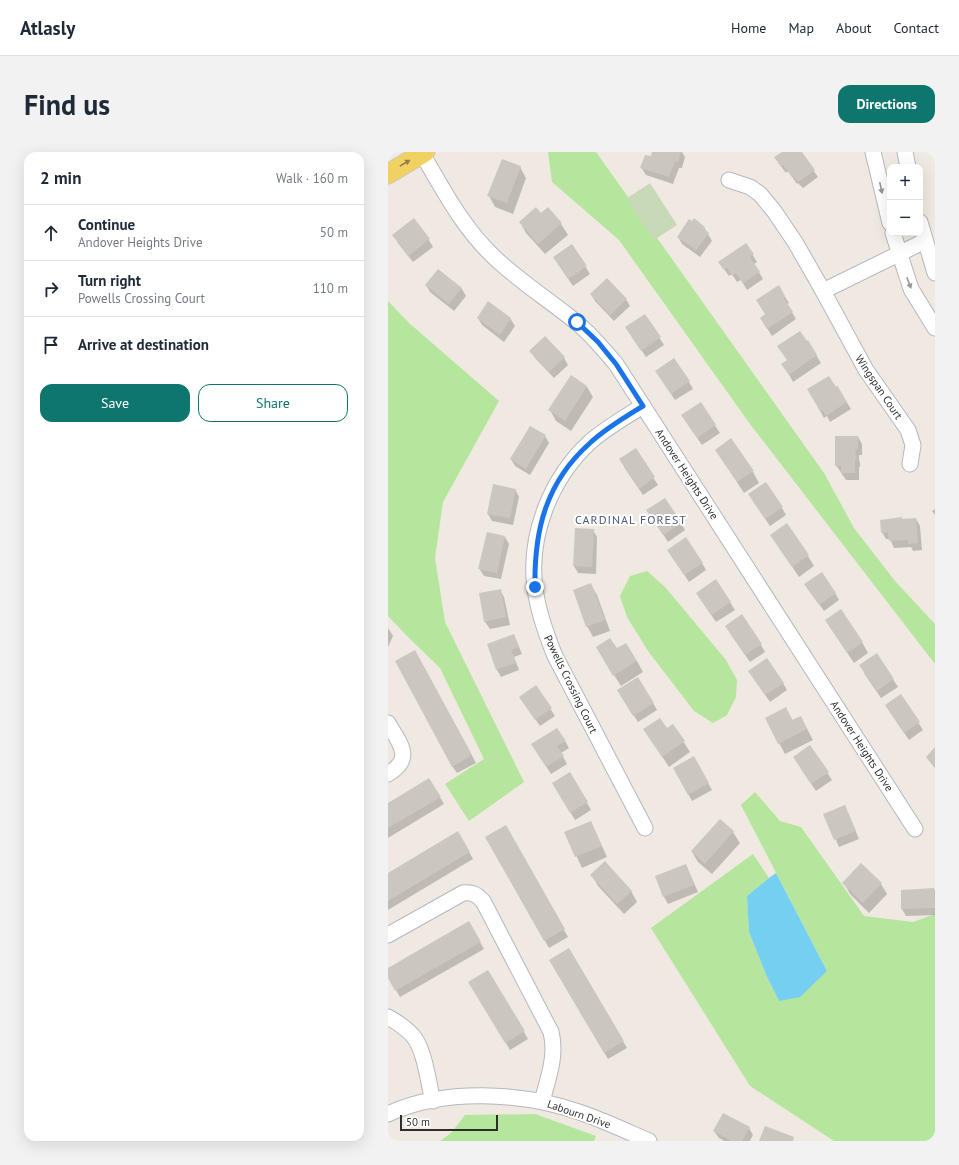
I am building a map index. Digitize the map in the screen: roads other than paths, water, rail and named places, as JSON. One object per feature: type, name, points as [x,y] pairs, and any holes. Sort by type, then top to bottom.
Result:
[{"type":"main road","points":[[388,174],[423,152]]},
{"type":"street","name":"Andover Heights Drive","points":[[423,152],[456,213],[474,236],[494,257],[516,276],[577,322],[598,342],[616,364],[915,829]]},
{"type":"street","points":[[873,152],[887,210]]},
{"type":"street","points":[[905,152],[907,164]]},
{"type":"street","name":"Wingspan Court","points":[[729,180],[750,187],[764,197],[794,242],[823,291],[866,370],[908,430],[912,445],[910,464]]},
{"type":"street","points":[[923,233],[935,273]]},
{"type":"street","points":[[894,236],[911,289],[935,328]]},
{"type":"street","points":[[823,291],[925,241]]},
{"type":"street","name":"Powells Crossing Court","points":[[643,406],[608,428],[590,442],[563,473],[552,493],[542,518],[537,537],[534,562],[535,587],[538,604],[546,633],[555,656],[645,828]]},
{"type":"street","points":[[388,723],[402,748],[404,756],[398,768],[388,774]]},
{"type":"street","points":[[388,935],[463,893],[470,892],[483,900],[551,1032],[554,1043],[554,1054],[542,1102]]},
{"type":"street","points":[[388,1017],[403,1026],[414,1036],[421,1049],[433,1101]]},
{"type":"street","name":"Labourn Drive","points":[[388,1114],[412,1105],[459,1097],[507,1096],[542,1102],[578,1111],[649,1141]]},
{"type":"water","points":[[776,873],[827,971],[800,997],[779,1001],[767,977],[749,932],[747,896]]},
{"type":"district","name":"CARDINAL FOREST","points":[[631,519]]}]
